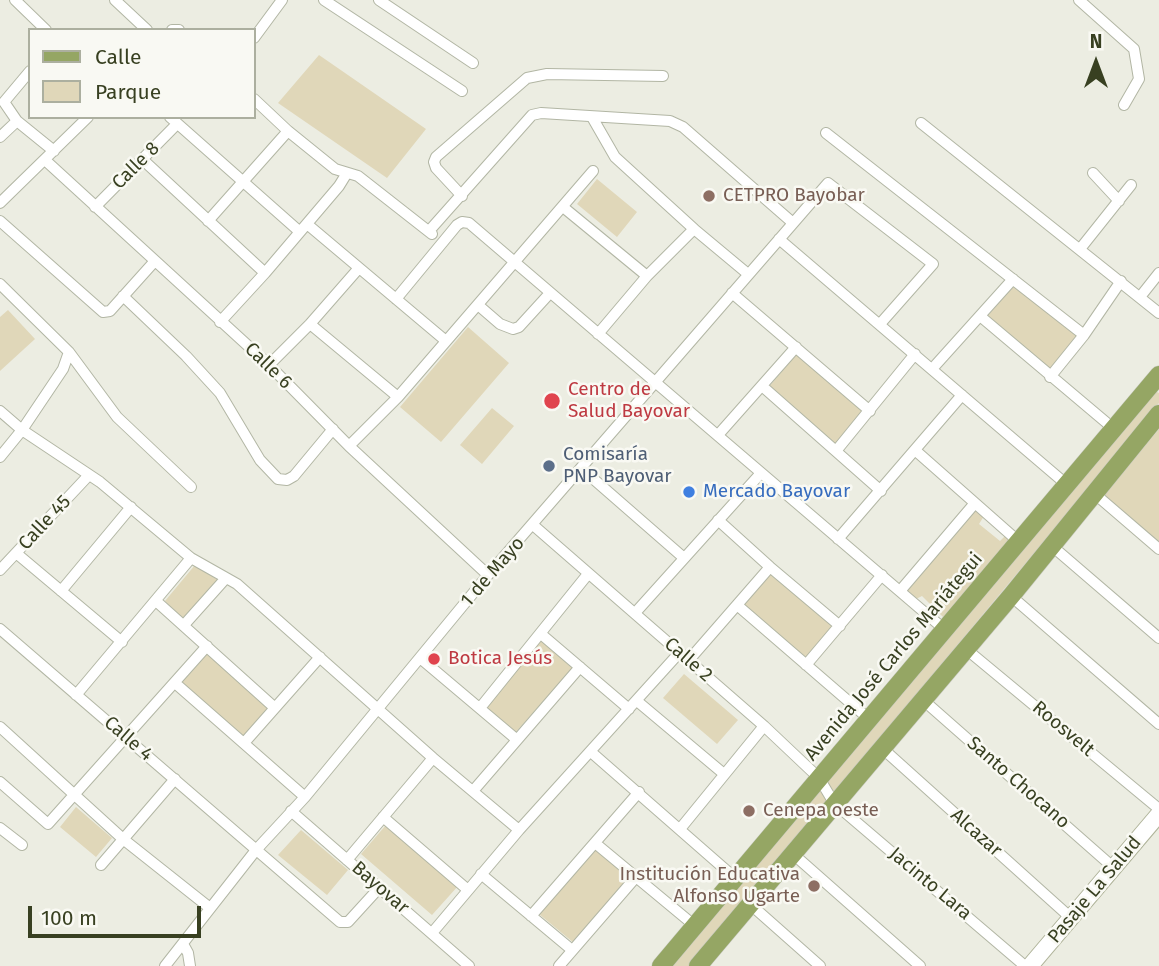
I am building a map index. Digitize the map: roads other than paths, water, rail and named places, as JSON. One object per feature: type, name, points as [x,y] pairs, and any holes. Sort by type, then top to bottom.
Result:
[{"type":"main road","name":"Avenida José Carlos Mariátegui","points":[[661,966],[1066,484],[1158,379]]},
{"type":"main road","points":[[706,961],[792,853],[1052,547],[1159,414]]},
{"type":"street","points":[[15,0],[44,28]]},
{"type":"street","points":[[115,0],[145,28]]},
{"type":"street","points":[[256,35],[282,0]]},
{"type":"street","points":[[324,0],[463,91]]},
{"type":"street","points":[[379,0],[473,63]]},
{"type":"street","points":[[1079,0],[1135,49],[1139,79],[1124,105]]},
{"type":"street","points":[[28,74],[4,102],[17,121],[54,151]]},
{"type":"street","points":[[462,195],[436,168],[436,157],[527,78],[547,74],[663,76]]},
{"type":"street","points":[[256,101],[335,169],[358,176],[443,242]]},
{"type":"street","points":[[429,231],[532,116],[541,113],[670,121],[683,127],[793,223]]},
{"type":"street","points":[[592,117],[615,157],[748,274]]},
{"type":"street","points":[[0,203],[86,119]]},
{"type":"street","points":[[0,138],[17,121]]},
{"type":"street","points":[[173,121],[244,183],[359,268],[446,341]]},
{"type":"street","name":"Calle 8","points":[[95,207],[142,159],[173,121]]},
{"type":"street","points":[[921,123],[1159,313]]},
{"type":"street","points":[[208,221],[288,131]]},
{"type":"street","points":[[826,133],[1084,335]]},
{"type":"street","points":[[142,159],[265,273]]},
{"type":"street","name":"Calle 6","points":[[45,160],[269,365],[349,446],[488,575]]},
{"type":"street","points":[[349,446],[398,397],[593,171]]},
{"type":"street","points":[[220,322],[304,228],[347,173]]},
{"type":"street","points":[[1093,173],[1119,201]]},
{"type":"street","name":"1 de Mayo","points":[[164,966],[256,850],[305,797],[488,575],[828,183],[933,264],[880,324]]},
{"type":"street","points":[[1080,249],[1131,185]]},
{"type":"street","points":[[563,207],[647,276]]},
{"type":"street","points":[[0,221],[103,312],[110,311],[154,262]]},
{"type":"street","points":[[396,299],[457,225],[469,223],[944,629]]},
{"type":"street","points":[[598,334],[647,276],[694,229]]},
{"type":"street","points":[[779,239],[1066,484]]},
{"type":"street","points":[[269,365],[310,324],[359,268]]},
{"type":"street","points":[[1140,297],[1159,273]]},
{"type":"street","points":[[932,369],[1013,279]]},
{"type":"street","points":[[1050,377],[1084,335],[1121,281]]},
{"type":"street","points":[[0,284],[69,352],[117,417],[191,487]]},
{"type":"street","points":[[478,305],[500,324],[513,329],[519,327],[550,293]]},
{"type":"street","points":[[732,293],[870,411]]},
{"type":"street","points":[[123,296],[186,356],[220,393],[260,460],[278,479],[287,480],[294,476],[333,429]]},
{"type":"street","points":[[980,316],[1114,429]]},
{"type":"street","points":[[310,324],[398,397]]},
{"type":"street","points":[[718,435],[796,346]]},
{"type":"street","points":[[0,457],[22,430],[63,369],[69,352]]},
{"type":"street","points":[[836,451],[915,354]]},
{"type":"street","points":[[762,386],[881,491]]},
{"type":"street","points":[[838,539],[962,396]]},
{"type":"street","points":[[0,411],[22,430],[131,507],[191,558],[237,584],[433,758],[519,830]]},
{"type":"street","points":[[916,451],[1018,541]]},
{"type":"street","points":[[582,469],[684,558]]},
{"type":"street","points":[[635,613],[761,473]]},
{"type":"street","name":"Calle 45","points":[[0,570],[89,475]]},
{"type":"street","points":[[1095,495],[1159,549]]},
{"type":"street","points":[[900,591],[975,503]]},
{"type":"street","points":[[61,591],[131,507]]},
{"type":"street","points":[[718,520],[840,626]]},
{"type":"street","name":"Calle 2","points":[[533,525],[764,726],[819,778],[834,803]]},
{"type":"street","points":[[1052,547],[1159,638]]},
{"type":"street","points":[[16,553],[122,642]]},
{"type":"street","points":[[76,695],[191,558]]},
{"type":"street","points":[[432,933],[519,830],[633,705],[737,605],[770,567]]},
{"type":"street","points":[[480,708],[588,574]]},
{"type":"street","points":[[806,665],[882,575]]},
{"type":"street","points":[[184,625],[226,578]]},
{"type":"street","points":[[1011,596],[1159,724]]},
{"type":"street","points":[[156,601],[275,708]]},
{"type":"street","points":[[737,605],[869,719]]},
{"type":"street","name":"Calle 4","points":[[2,634],[344,923],[379,888]]},
{"type":"street","points":[[541,634],[580,667],[724,774]]},
{"type":"street","points":[[0,782],[48,824],[207,646]]},
{"type":"street","name":"Roosvelt","points":[[966,649],[1159,809]]},
{"type":"street","points":[[244,743],[320,657]]},
{"type":"street","points":[[420,658],[516,739]]},
{"type":"street","points":[[473,791],[580,667]]},
{"type":"street","points":[[174,683],[305,797]]},
{"type":"street","name":"Santo Chocano","points":[[922,699],[1114,868]]},
{"type":"street","points":[[680,829],[764,726]]},
{"type":"street","points":[[0,727],[123,839],[210,908]]},
{"type":"street","name":"Alcazar","points":[[881,748],[1071,918]]},
{"type":"street","points":[[592,752],[735,878]]},
{"type":"street","points":[[347,860],[433,758]]},
{"type":"street","points":[[101,865],[175,779]]},
{"type":"street","points":[[531,916],[639,792]]},
{"type":"street","name":"Jacinto Lara","points":[[834,803],[1028,966]]},
{"type":"street","name":"Bayovar","points":[[292,811],[432,933],[458,961],[469,966]]},
{"type":"street","name":"Pasaje La Salud","points":[[1028,966],[1159,814]]},
{"type":"street","points":[[383,817],[468,890]]},
{"type":"street","points":[[0,828],[22,845]]},
{"type":"street","points":[[596,843],[695,926]]},
{"type":"street","points":[[792,853],[919,966]]},
{"type":"street","points":[[481,874],[572,950]]},
{"type":"street","points":[[559,966],[636,877]]},
{"type":"street","points":[[750,904],[820,966]]},
{"type":"street","points":[[183,944],[190,966]]},
{"type":"place","name":"CETPRO Bayobar","points":[[709,196]]},
{"type":"place","name":"Centro de Salud Bayovar","points":[[552,401]]},
{"type":"place","name":"Comisaría PNP Bayovar","points":[[549,466]]},
{"type":"place","name":"Mercado Bayovar","points":[[689,492]]},
{"type":"place","name":"Botica Jesús","points":[[434,659]]},
{"type":"place","name":"Cenepa oeste","points":[[749,811]]},
{"type":"place","name":"Institución Educativa Alfonso Ugarte","points":[[814,886]]}]
